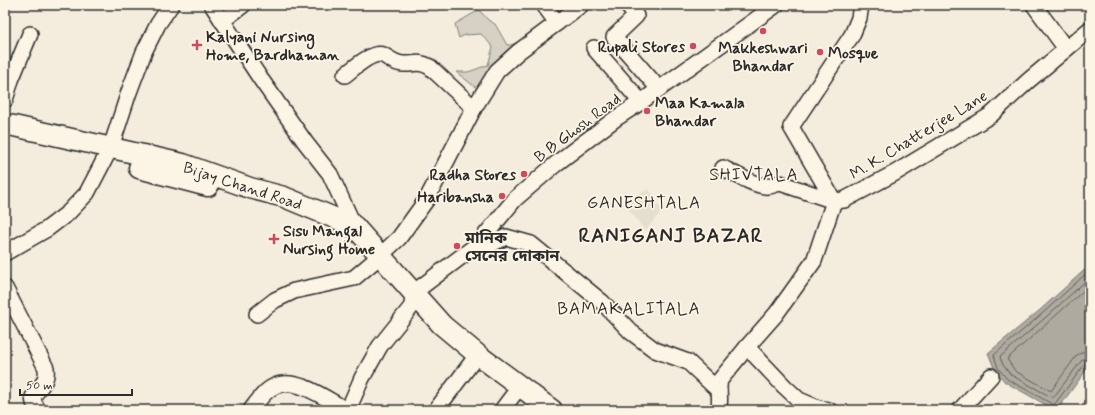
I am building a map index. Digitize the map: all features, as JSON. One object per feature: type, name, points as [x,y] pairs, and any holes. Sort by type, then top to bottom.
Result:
[{"type":"main road","name":"Bijay Chand Road","points":[[5,124],[108,153],[245,196],[322,223],[347,235],[377,258]]},
{"type":"main road","name":"Bijay Chand Road","points":[[5,135],[108,153],[183,164],[250,188],[284,197],[354,226],[377,258],[413,300],[435,329],[472,362],[536,410]]},
{"type":"main road","name":"Bijay Chand Road","points":[[413,300],[478,355],[552,410]]},
{"type":"street","points":[[5,252],[46,229],[68,213],[87,193],[108,153],[144,52],[158,24],[171,5]]},
{"type":"street","points":[[212,5],[305,142],[330,174],[354,226]]},
{"type":"street","points":[[222,21],[244,5]]},
{"type":"street","points":[[544,5],[557,23]]},
{"type":"street","points":[[257,314],[275,300],[294,291],[354,278],[399,238],[426,199],[474,108],[497,71],[518,52],[581,5]]},
{"type":"street","points":[[627,5],[636,16],[614,37],[659,89]]},
{"type":"street","name":"B B Ghosh Road","points":[[347,410],[362,378],[380,346],[413,300],[478,244],[515,198],[557,163],[615,119],[659,89],[757,11],[776,5]]},
{"type":"street","points":[[718,410],[720,406],[720,380],[776,314],[814,261],[834,201],[791,127],[852,35],[859,18],[861,5]]},
{"type":"street","points":[[1034,5],[1066,50]]},
{"type":"street","name":"M. K. Chatterjee Lane","points":[[834,201],[844,200],[895,173],[991,115],[1090,28]]},
{"type":"street","points":[[5,100],[11,80],[30,34]]},
{"type":"street","points":[[594,48],[641,102]]},
{"type":"street","points":[[345,75],[372,55],[380,54],[396,63],[403,64],[422,62],[430,67],[474,108]]},
{"type":"street","points":[[723,168],[760,185],[768,186],[780,183],[834,201]]},
{"type":"street","points":[[478,244],[489,245],[506,237],[531,244],[602,302],[632,332],[655,350],[688,362],[719,391]]},
{"type":"street","points":[[5,288],[46,368],[47,375],[33,397],[34,403],[38,410]]},
{"type":"street","points":[[747,347],[784,386],[795,405],[829,410]]},
{"type":"street","points":[[436,410],[472,362]]},
{"type":"street","points":[[960,410],[991,376]]},
{"type":"street","points":[[251,410],[262,395],[275,386],[287,383],[303,386],[347,410]]},
{"type":"street","points":[[502,410],[514,394]]},
{"type":"shaded area","points":[[479,10],[488,20],[495,24],[507,45],[511,45],[522,40],[479,90],[456,72],[468,72],[488,65],[493,47],[481,34],[465,35],[459,38],[455,24]]},
{"type":"shaded area","points":[[649,189],[662,211],[645,231],[624,203]]},
{"type":"water","points":[[1090,265],[1090,365],[1057,410],[1055,410],[1005,382],[995,370],[988,353],[1040,310]]},
{"type":"place","name":"Makkeshwari Bhandar","points":[[763,31]]},
{"type":"place","name":"Kalyani Nursing Home, Bardhaman","points":[[197,45]]},
{"type":"place","name":"Rupali Stores","points":[[693,46]]},
{"type":"place","name":"Mosque","points":[[820,52]]},
{"type":"place","name":"Maa Kamala Bhandar","points":[[647,111]]},
{"type":"place","name":"Radha Stores","points":[[524,174]]},
{"type":"place","name":"Haribansha","points":[[502,196]]},
{"type":"place","name":"Sisu Mangal Nursing Home","points":[[274,239]]},
{"type":"place","name":"মানিক সেনের দোকান","points":[[457,246]]},
{"type":"district","name":"SHIVTALA","points":[[754,174]]},
{"type":"district","name":"GANESHTALA","points":[[644,202]]},
{"type":"district","name":"RANIGANJ BAZAR","points":[[671,235]]},
{"type":"district","name":"BAMAKALITALA","points":[[629,308]]}]
